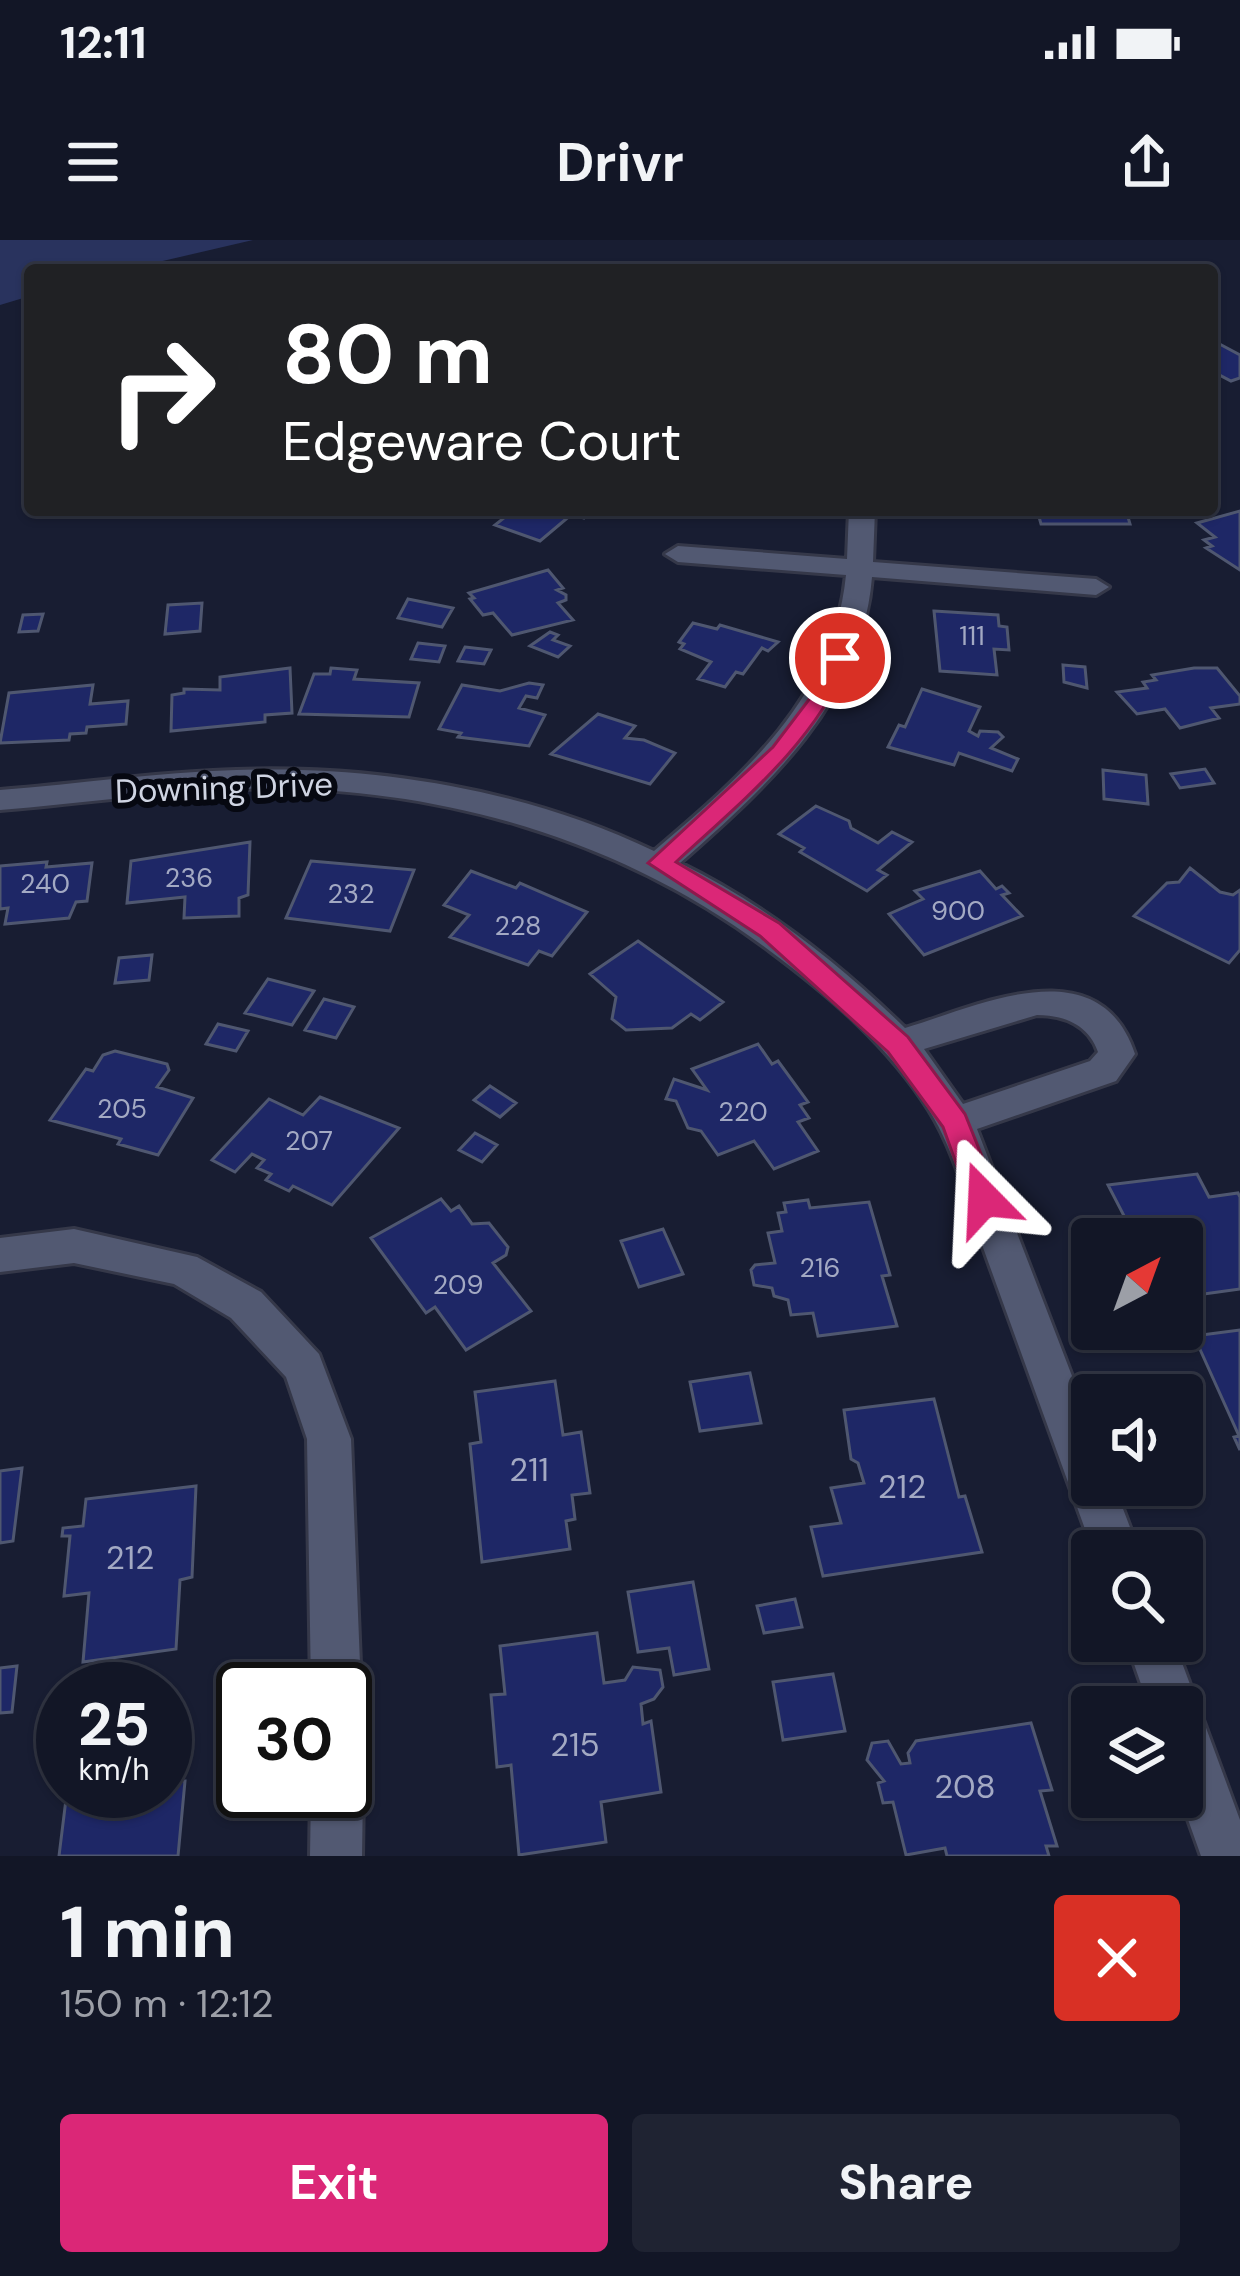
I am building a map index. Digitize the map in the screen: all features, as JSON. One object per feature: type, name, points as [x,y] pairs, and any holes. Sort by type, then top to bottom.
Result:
[{"type":"street","points":[[660,863],[762,774],[801,730],[840,658],[856,607],[862,516]]},
{"type":"street","points":[[679,554],[1096,587]]},
{"type":"street","name":"Downing Drive","points":[[0,800],[268,778],[391,786],[497,805],[660,863],[770,930],[898,1044],[955,1122],[1109,1530]]},
{"type":"street","points":[[898,1044],[1037,1002],[1059,1001],[1102,1024],[1114,1041],[1117,1054],[1103,1071],[955,1122]]},
{"type":"street","points":[[0,1255],[74,1246],[183,1269],[246,1305],[304,1367],[328,1438],[335,1662]]},
{"type":"street","points":[[1203,1789],[1227,1856]]},
{"type":"street","points":[[336,1856],[337,1818]]},
{"type":"shaded area","points":[[0,240],[253,240],[150,264],[24,264],[24,298],[0,305]]},
{"type":"building","points":[[1218,343],[1240,355],[1240,378],[1231,381],[1218,374]]},
{"type":"building","points":[[1240,511],[1240,570],[1206,548],[1212,546],[1204,540],[1215,537],[1197,523]]},
{"type":"building","points":[[506,516],[570,516],[540,541],[495,525]]},
{"type":"building","points":[[1039,516],[1128,516],[1130,524],[1041,524]]},
{"type":"building","points":[[548,570],[563,588],[557,590],[566,595],[558,603],[573,620],[512,635],[493,613],[483,615],[470,599],[474,598],[469,593]]},
{"type":"building","points":[[408,599],[453,608],[442,627],[398,618]]},
{"type":"building","points":[[202,603],[200,631],[165,634],[168,605]]},
{"type":"building","points":[[934,611],[998,615],[999,626],[1007,627],[1009,650],[994,649],[997,675],[940,671]]},
{"type":"building","points":[[43,614],[38,631],[19,632],[23,615]]},
{"type":"building","points":[[693,623],[717,629],[720,625],[778,642],[768,651],[762,648],[743,674],[736,672],[725,687],[698,679],[711,662],[680,649],[684,644],[679,642]]},
{"type":"building","points":[[550,632],[558,635],[553,640],[570,646],[558,657],[530,646]]},
{"type":"building","points":[[418,643],[445,646],[439,662],[411,659]]},
{"type":"building","points":[[465,647],[491,650],[484,664],[458,661]]},
{"type":"building","points":[[1063,665],[1085,667],[1087,688],[1064,682]]},
{"type":"building","points":[[290,668],[292,713],[265,715],[265,722],[171,731],[172,695],[184,689],[220,690],[220,677]]},
{"type":"building","points":[[331,668],[357,670],[354,679],[419,683],[409,717],[299,714],[314,674],[330,674]]},
{"type":"building","points":[[1217,668],[1240,696],[1240,704],[1211,708],[1219,718],[1180,728],[1165,709],[1137,714],[1117,692],[1147,688],[1143,682],[1156,680],[1152,675]]},
{"type":"building","points":[[529,683],[543,685],[537,698],[526,696],[519,708],[545,715],[529,746],[458,737],[461,733],[439,729],[462,685],[500,691]]},
{"type":"building","points":[[93,685],[90,704],[128,701],[126,724],[87,727],[86,733],[70,734],[69,740],[0,743],[9,693]]},
{"type":"building","points":[[922,689],[980,707],[969,731],[978,736],[980,731],[998,732],[1003,737],[991,748],[1018,759],[1012,771],[959,753],[954,765],[888,747],[899,725],[905,727]]},
{"type":"building","points":[[598,714],[635,726],[625,738],[675,753],[650,784],[551,754]]},
{"type":"building","points":[[1205,769],[1214,783],[1180,788],[1171,774]]},
{"type":"building","points":[[1103,770],[1146,775],[1148,804],[1104,799]]},
{"type":"building","points":[[816,806],[849,821],[851,828],[878,843],[892,832],[912,842],[878,870],[887,875],[867,891],[800,852],[804,848],[779,834]]},
{"type":"building","points":[[250,842],[248,895],[239,898],[239,916],[184,918],[185,897],[127,903],[131,861]]},
{"type":"building","points":[[311,861],[414,870],[390,931],[286,918]]},
{"type":"building","points":[[47,862],[46,867],[92,863],[87,901],[76,902],[69,918],[5,924],[8,908],[0,909],[0,866]]},
{"type":"building","points":[[1190,868],[1220,892],[1233,895],[1240,890],[1240,950],[1229,963],[1134,916]]},
{"type":"building","points":[[471,871],[516,888],[520,883],[587,912],[552,956],[539,951],[528,965],[450,937],[469,915],[444,905]]},
{"type":"building","points":[[980,871],[996,889],[1002,886],[1009,893],[1002,895],[1022,916],[924,955],[889,914],[923,899],[915,891]]},
{"type":"building","points":[[638,941],[723,1002],[700,1020],[691,1014],[672,1028],[626,1030],[612,1019],[616,997],[590,974]]},
{"type":"building","points":[[152,955],[149,980],[115,983],[119,958]]},
{"type":"building","points":[[268,979],[314,991],[292,1025],[245,1013]]},
{"type":"building","points":[[324,999],[354,1007],[336,1038],[305,1030]]},
{"type":"building","points":[[218,1024],[248,1031],[236,1051],[206,1044]]},
{"type":"building","points":[[758,1044],[772,1064],[778,1061],[808,1102],[800,1105],[809,1118],[798,1122],[818,1151],[774,1169],[754,1141],[718,1155],[701,1131],[688,1128],[676,1101],[666,1099],[674,1079],[707,1090],[692,1069]]},
{"type":"building","points":[[115,1051],[167,1064],[169,1070],[157,1087],[193,1098],[158,1155],[118,1144],[121,1139],[50,1120],[86,1069],[93,1071],[103,1055]]},
{"type":"building","points":[[490,1086],[516,1103],[500,1117],[474,1100]]},
{"type":"building","points":[[320,1097],[399,1128],[332,1205],[293,1186],[289,1191],[266,1180],[271,1174],[257,1168],[264,1160],[252,1154],[235,1172],[212,1160],[269,1099],[303,1115]]},
{"type":"building","points":[[475,1133],[497,1145],[482,1162],[459,1150]]},
{"type":"building","points":[[1197,1174],[1209,1197],[1238,1193],[1240,1289],[1203,1294],[1203,1218],[1125,1218],[1108,1185]]},
{"type":"building","points":[[441,1199],[451,1211],[459,1206],[472,1224],[489,1223],[508,1247],[506,1255],[493,1263],[531,1311],[466,1350],[435,1307],[426,1313],[371,1238]]},
{"type":"building","points":[[808,1200],[810,1208],[869,1202],[890,1275],[882,1276],[897,1326],[818,1336],[813,1313],[791,1315],[788,1300],[774,1296],[772,1288],[754,1285],[751,1270],[755,1265],[775,1263],[768,1233],[782,1231],[778,1213],[786,1212],[784,1203]]},
{"type":"building","points":[[663,1229],[683,1274],[639,1287],[621,1241]]},
{"type":"building","points":[[1240,1330],[1240,1450],[1234,1437],[1239,1436],[1200,1350],[1203,1335]]},
{"type":"building","points":[[750,1373],[761,1423],[700,1431],[690,1382]]},
{"type":"building","points":[[555,1381],[563,1435],[581,1432],[590,1493],[572,1495],[575,1519],[566,1521],[570,1549],[482,1562],[470,1444],[481,1442],[475,1392]]},
{"type":"building","points":[[934,1399],[959,1497],[965,1496],[982,1552],[823,1576],[811,1527],[841,1523],[831,1488],[864,1483],[858,1463],[851,1459],[844,1410]]},
{"type":"building","points":[[22,1468],[13,1541],[0,1543],[0,1471]]},
{"type":"building","points":[[196,1486],[192,1577],[180,1580],[176,1649],[83,1662],[89,1593],[64,1596],[70,1536],[62,1536],[63,1528],[83,1526],[86,1499]]},
{"type":"building","points":[[693,1582],[709,1669],[674,1675],[669,1648],[638,1652],[628,1592]]},
{"type":"building","points":[[795,1599],[802,1627],[764,1633],[757,1606]]},
{"type":"building","points":[[597,1633],[604,1683],[625,1680],[633,1667],[660,1670],[663,1687],[654,1699],[641,1704],[643,1724],[651,1721],[661,1792],[601,1802],[606,1842],[519,1855],[511,1765],[497,1767],[491,1695],[505,1694],[500,1646]]},
{"type":"building","points":[[17,1666],[12,1712],[0,1713],[0,1668]]},
{"type":"building","points":[[833,1674],[845,1731],[783,1740],[773,1682]]},
{"type":"building","points":[[1031,1723],[1052,1790],[1040,1791],[1057,1846],[1046,1846],[1049,1856],[947,1856],[945,1848],[906,1855],[893,1802],[883,1803],[878,1783],[884,1781],[867,1760],[872,1743],[888,1741],[901,1764],[910,1763],[908,1753],[916,1741]]},
{"type":"building","points":[[64,1818],[182,1818],[178,1856],[59,1856]]},
{"type":"route","points":[[840,658],[824,694],[782,752],[660,863],[770,930],[898,1044],[955,1122],[984,1199]]}]
